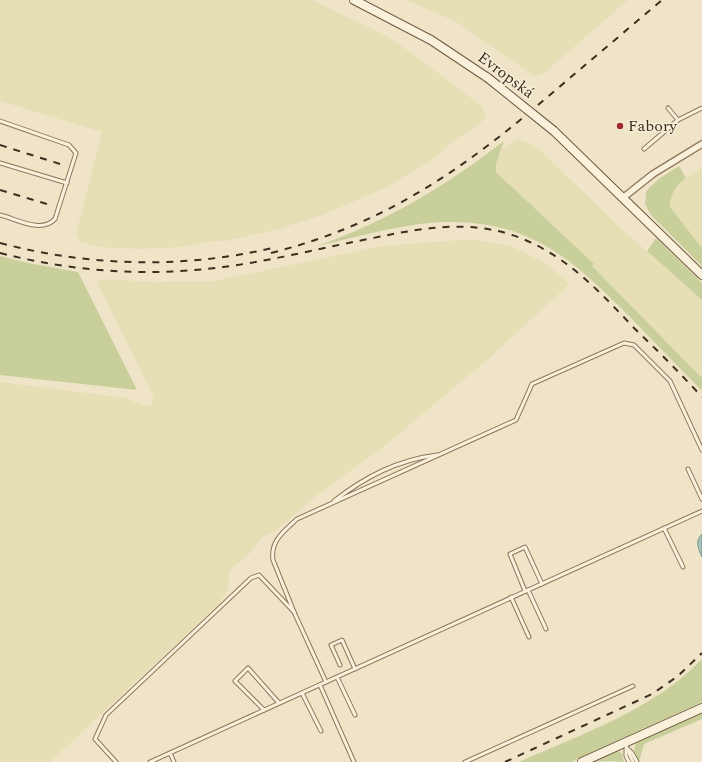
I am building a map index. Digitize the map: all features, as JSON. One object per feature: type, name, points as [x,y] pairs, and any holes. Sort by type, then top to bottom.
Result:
[{"type":"street","name":"Evropská","points":[[354,0],[431,40],[488,78],[554,131],[702,274]]},
{"type":"street","points":[[624,197],[658,171],[702,144]]},
{"type":"street","points":[[582,762],[625,745],[702,708]]},
{"type":"lane","points":[[668,108],[678,120]]},
{"type":"lane","points":[[644,149],[678,120],[702,108]]},
{"type":"lane","points":[[0,121],[69,145],[76,153],[55,218],[46,226],[38,226],[0,215]]},
{"type":"lane","points":[[0,163],[67,183]]},
{"type":"lane","points":[[326,682],[294,612],[273,560],[273,546],[280,536],[297,519],[516,420],[532,384],[625,343],[634,346],[670,381],[702,450]]},
{"type":"lane","points":[[329,504],[363,480],[414,458],[440,454]]},
{"type":"lane","points":[[688,469],[702,499]]},
{"type":"lane","points":[[150,762],[702,511]]},
{"type":"lane","points":[[664,528],[683,567]]},
{"type":"lane","points":[[542,584],[525,547],[510,554],[546,629]]},
{"type":"lane","points":[[116,762],[95,739],[106,715],[251,578],[259,575],[294,612]]},
{"type":"lane","points":[[511,597],[529,637]]},
{"type":"lane","points":[[340,665],[331,645],[342,640],[355,669]]},
{"type":"lane","points":[[264,710],[235,681],[248,668],[280,703]]},
{"type":"lane","points":[[337,677],[355,715]]},
{"type":"lane","points":[[320,685],[354,762]]},
{"type":"lane","points":[[465,762],[633,686]]},
{"type":"lane","points":[[302,693],[320,731]]},
{"type":"lane","points":[[625,745],[628,762]]},
{"type":"lane","points":[[625,745],[633,762]]},
{"type":"lane","points":[[625,745],[632,753],[636,762]]},
{"type":"lane","points":[[170,753],[174,762]]},
{"type":"shaded area","points":[[0,0],[312,0],[385,35],[474,100],[481,106],[486,117],[478,125],[452,142],[435,158],[387,187],[325,214],[279,229],[226,241],[212,241],[184,247],[140,249],[98,247],[80,242],[76,234],[102,132],[0,101]]},
{"type":"shaded area","points":[[406,0],[628,0],[544,73],[534,76],[455,21]]},
{"type":"shaded area","points":[[517,139],[532,144],[545,155],[627,234],[702,300],[702,378],[592,266],[593,264],[496,172],[496,164],[503,148]]},
{"type":"shaded area","points":[[702,167],[702,248],[670,207],[673,190]]},
{"type":"shaded area","points":[[477,240],[511,246],[547,264],[570,284],[487,360],[387,444],[315,497],[277,530],[261,538],[249,554],[229,571],[228,589],[220,603],[50,762],[0,762],[0,382],[126,398],[145,406],[152,404],[153,396],[98,284],[97,281],[101,279],[154,282],[214,281],[382,246]]},
{"type":"green space","points":[[504,141],[496,164],[496,172],[594,264],[592,266],[702,378],[702,391],[611,298],[591,280],[550,248],[527,237],[503,228],[476,223],[445,222],[397,228],[317,246],[368,226],[392,214],[437,188],[482,158]]},
{"type":"green space","points":[[679,166],[686,178],[674,190],[670,207],[702,248],[702,266],[651,215],[645,204],[646,192],[649,188],[660,178]]},
{"type":"green space","points":[[656,238],[702,283],[702,300],[647,251]]},
{"type":"green space","points":[[0,256],[28,263],[78,272],[137,390],[0,375]]},
{"type":"green space","points":[[702,659],[702,702],[571,762],[519,762],[591,731],[639,707],[662,693],[683,677]]},
{"type":"green space","points":[[702,713],[702,719],[644,744],[639,762],[634,750],[636,742]]},
{"type":"green space","points":[[618,751],[622,753],[624,762],[593,762]]},
{"type":"water","points":[[702,534],[702,557],[698,548],[698,539]]},
{"type":"railway","points":[[538,105],[662,0]]},
{"type":"railway","points":[[271,253],[342,230],[375,216],[406,200],[466,162],[525,116]]},
{"type":"railway","points":[[0,145],[60,164]]},
{"type":"railway","points":[[0,190],[47,204]]},
{"type":"railway","points":[[0,253],[55,265],[111,271],[166,272],[223,267],[424,229],[463,227],[483,228],[503,232],[540,247],[570,266],[597,289],[702,397]]},
{"type":"railway","points":[[0,243],[69,257],[104,261],[138,262],[173,262],[207,259],[277,247]]},
{"type":"railway","points":[[505,762],[652,694],[678,676],[702,653]]},
{"type":"place","name":"Fabory","points":[[620,126]]}]
